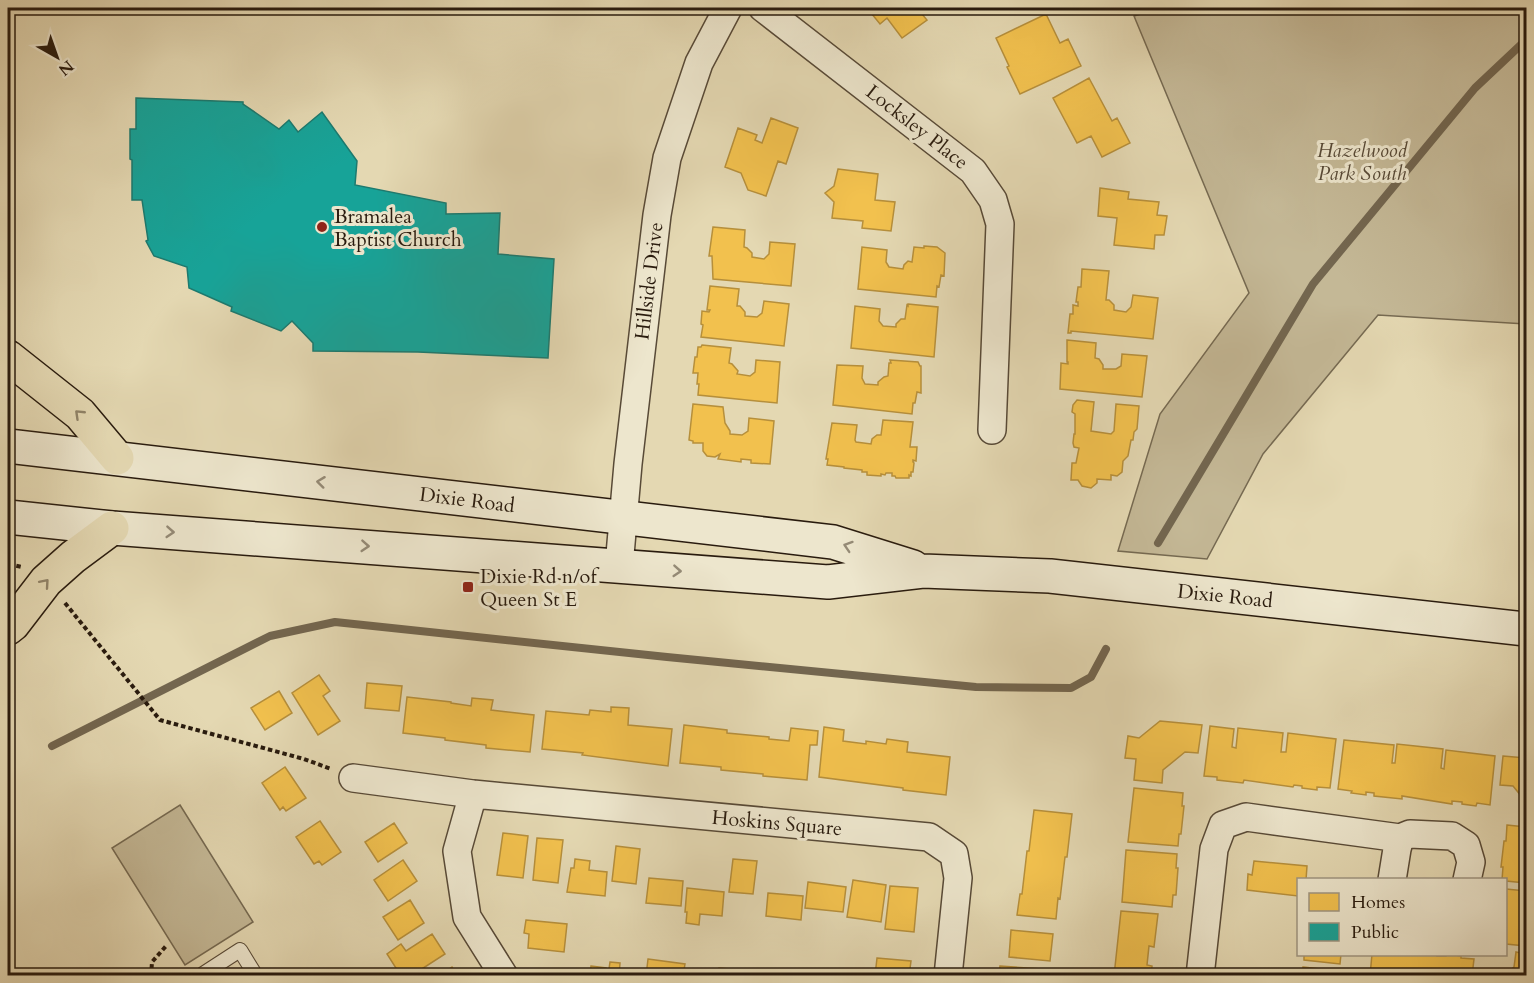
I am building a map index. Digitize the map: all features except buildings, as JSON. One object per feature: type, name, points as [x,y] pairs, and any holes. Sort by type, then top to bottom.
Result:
[{"type":"main road","points":[[8,357],[80,414],[117,458]]},
{"type":"main road","name":"Dixie Road","points":[[8,446],[833,542],[923,571]]},
{"type":"main road","name":"Dixie Road","points":[[8,517],[112,528],[828,582],[923,571],[1050,576],[1527,629]]},
{"type":"main road","points":[[8,628],[46,581],[73,557],[112,528]]},
{"type":"street","name":"Hillside Drive","points":[[619,566],[657,214],[667,158],[699,63],[728,8]]},
{"type":"street","name":"Locksley Place","points":[[763,8],[973,171],[993,200],[1000,224],[993,430]]},
{"type":"street","points":[[353,778],[473,794],[458,851],[467,917],[504,975]]},
{"type":"street","name":"Hoskins Square","points":[[473,794],[929,837],[954,854],[958,878],[948,975]]},
{"type":"street","points":[[1200,975],[1214,849],[1223,825],[1246,817],[1400,838],[1410,834],[1452,836],[1466,845],[1471,862],[1467,878]]},
{"type":"street","points":[[1392,878],[1400,838]]},
{"type":"lane","points":[[203,974],[240,950],[256,975]]},
{"type":"path","points":[[65,603],[160,720],[304,759],[353,778]]},
{"type":"path","points":[[152,975],[152,962],[166,946]]},
{"type":"green space","name":"Hazelwood Park South","points":[[1161,8],[1526,8],[1526,324],[1378,315],[1263,454],[1207,559],[1118,551],[1160,414],[1249,293],[1134,16]]},
{"type":"green space","points":[[180,805],[253,922],[185,965],[112,848]]},
{"type":"waterway","points":[[1158,543],[1313,284],[1475,88],[1526,40]]},
{"type":"waterway","points":[[52,746],[270,636],[335,622],[976,687],[1071,688],[1091,677],[1106,649]]},
{"type":"place","name":"Bramalea Baptist Church","points":[[322,227]]},
{"type":"place","name":"Dixie Rd n/of Queen St E","points":[[468,587]]}]
